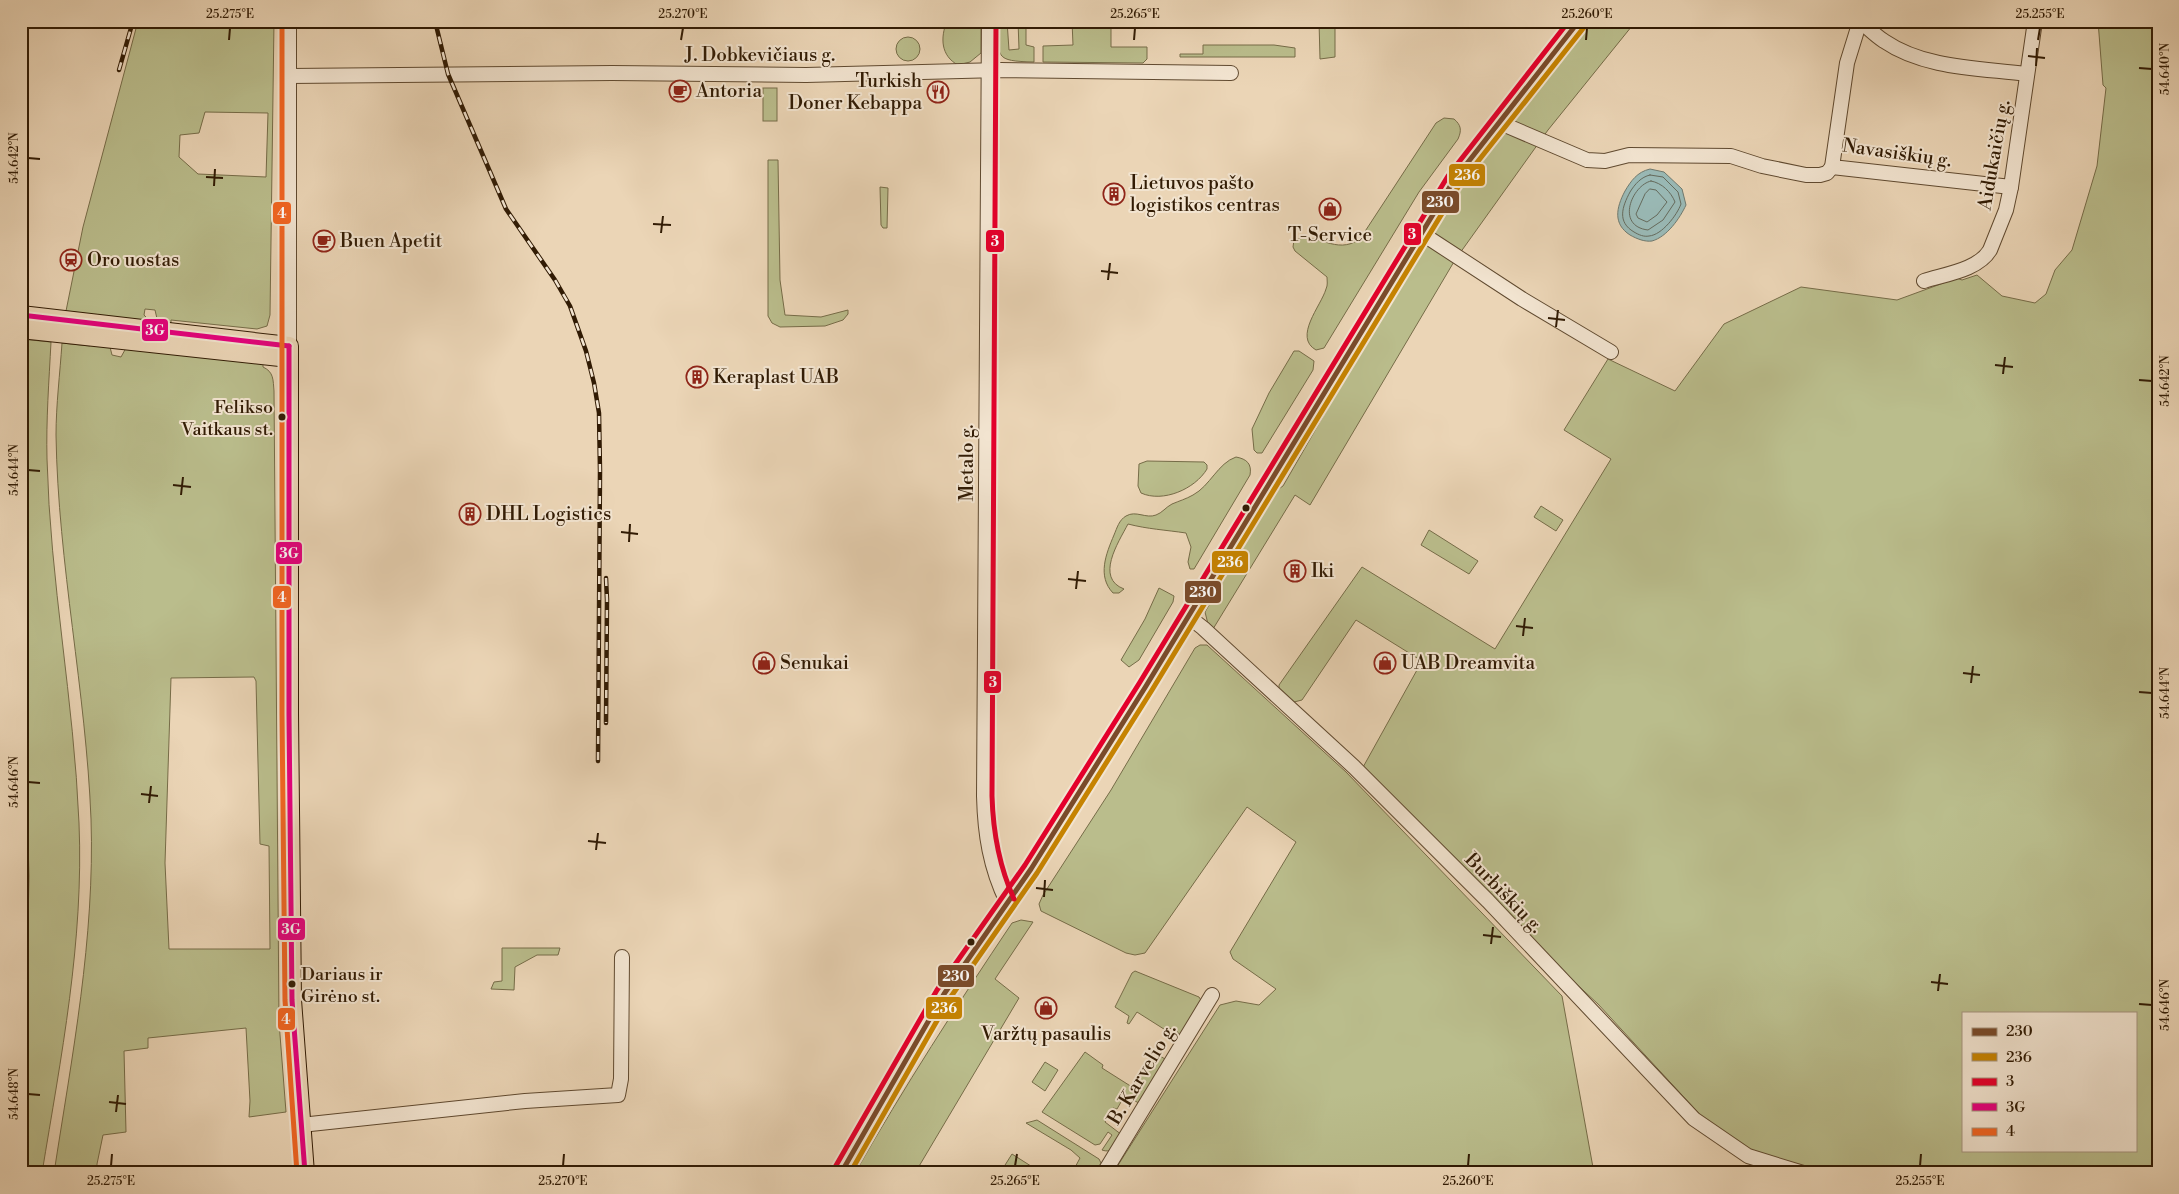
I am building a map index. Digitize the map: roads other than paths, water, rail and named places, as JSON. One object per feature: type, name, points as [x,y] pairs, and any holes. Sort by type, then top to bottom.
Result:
[{"type":"main road","points":[[841,1173],[944,994],[1031,869],[1189,617],[1454,180],[1579,21]]},
{"type":"main road","points":[[22,323],[289,352],[292,1000],[305,1173]]},
{"type":"street","points":[[288,21],[289,352]]},
{"type":"street","name":"Metalo g.","points":[[989,21],[984,796],[987,844],[997,880],[1007,902]]},
{"type":"street","name":"Navasiškių g.","points":[[2011,187],[1832,167],[1847,64],[1860,21],[1884,41],[1912,55],[1939,63],[2027,74]]},
{"type":"street","name":"Aidukaičių g.","points":[[1924,282],[1974,265],[1986,256],[2006,210],[2035,21]]},
{"type":"street","name":"J. Dobkevičiaus g.","points":[[288,76],[565,73],[806,75],[989,71],[1231,73]]},
{"type":"street","points":[[1498,122],[1587,160],[1597,162],[1629,155],[1664,154],[1731,156],[1762,166],[1806,175],[1827,173],[1832,167]]},
{"type":"street","points":[[1421,234],[1522,299],[1611,352]]},
{"type":"street","name":"Burbiškių g.","points":[[1189,617],[1354,767],[1488,902],[1694,1119],[1748,1156],[1803,1173]]},
{"type":"street","points":[[301,1125],[526,1101],[618,1095],[621,1079],[622,957]]},
{"type":"street","name":"B. Karvelio g.","points":[[1104,1173],[1212,995]]},
{"type":"water","points":[[1650,169],[1664,172],[1682,189],[1686,205],[1677,221],[1663,236],[1652,241],[1644,241],[1635,238],[1625,231],[1619,221],[1618,209],[1625,191],[1635,177]]},
{"type":"railway","points":[[119,70],[133,21]]},
{"type":"railway","points":[[435,21],[448,74],[506,209],[555,280],[570,306],[586,351],[594,383],[599,413],[600,471],[598,761]]},
{"type":"railway","points":[[606,578],[606,723]]},
{"type":"place","name":"Antoria","points":[[680,91]]},
{"type":"place","name":"Turkish Doner Kebappa","points":[[938,92]]},
{"type":"place","name":"Lietuvos pašto logistikos centras","points":[[1114,194]]},
{"type":"place","name":"T-Service","points":[[1330,209]]},
{"type":"place","name":"Buen Apetit","points":[[324,241]]},
{"type":"place","name":"Oro uostas","points":[[71,260]]},
{"type":"place","name":"Keraplast UAB","points":[[697,377]]},
{"type":"place","name":"Felikso Vaitkaus st.","points":[[282,417]]},
{"type":"place","name":"DHL Logistics","points":[[470,514]]},
{"type":"place","name":"Iki","points":[[1295,571]]},
{"type":"place","name":"Senukai","points":[[764,663]]},
{"type":"place","name":"UAB Dreamvita","points":[[1385,663]]},
{"type":"place","name":"Dariaus ir Girėno st.","points":[[292,984]]},
{"type":"place","name":"Varžtų pasaulis","points":[[1046,1008]]}]
